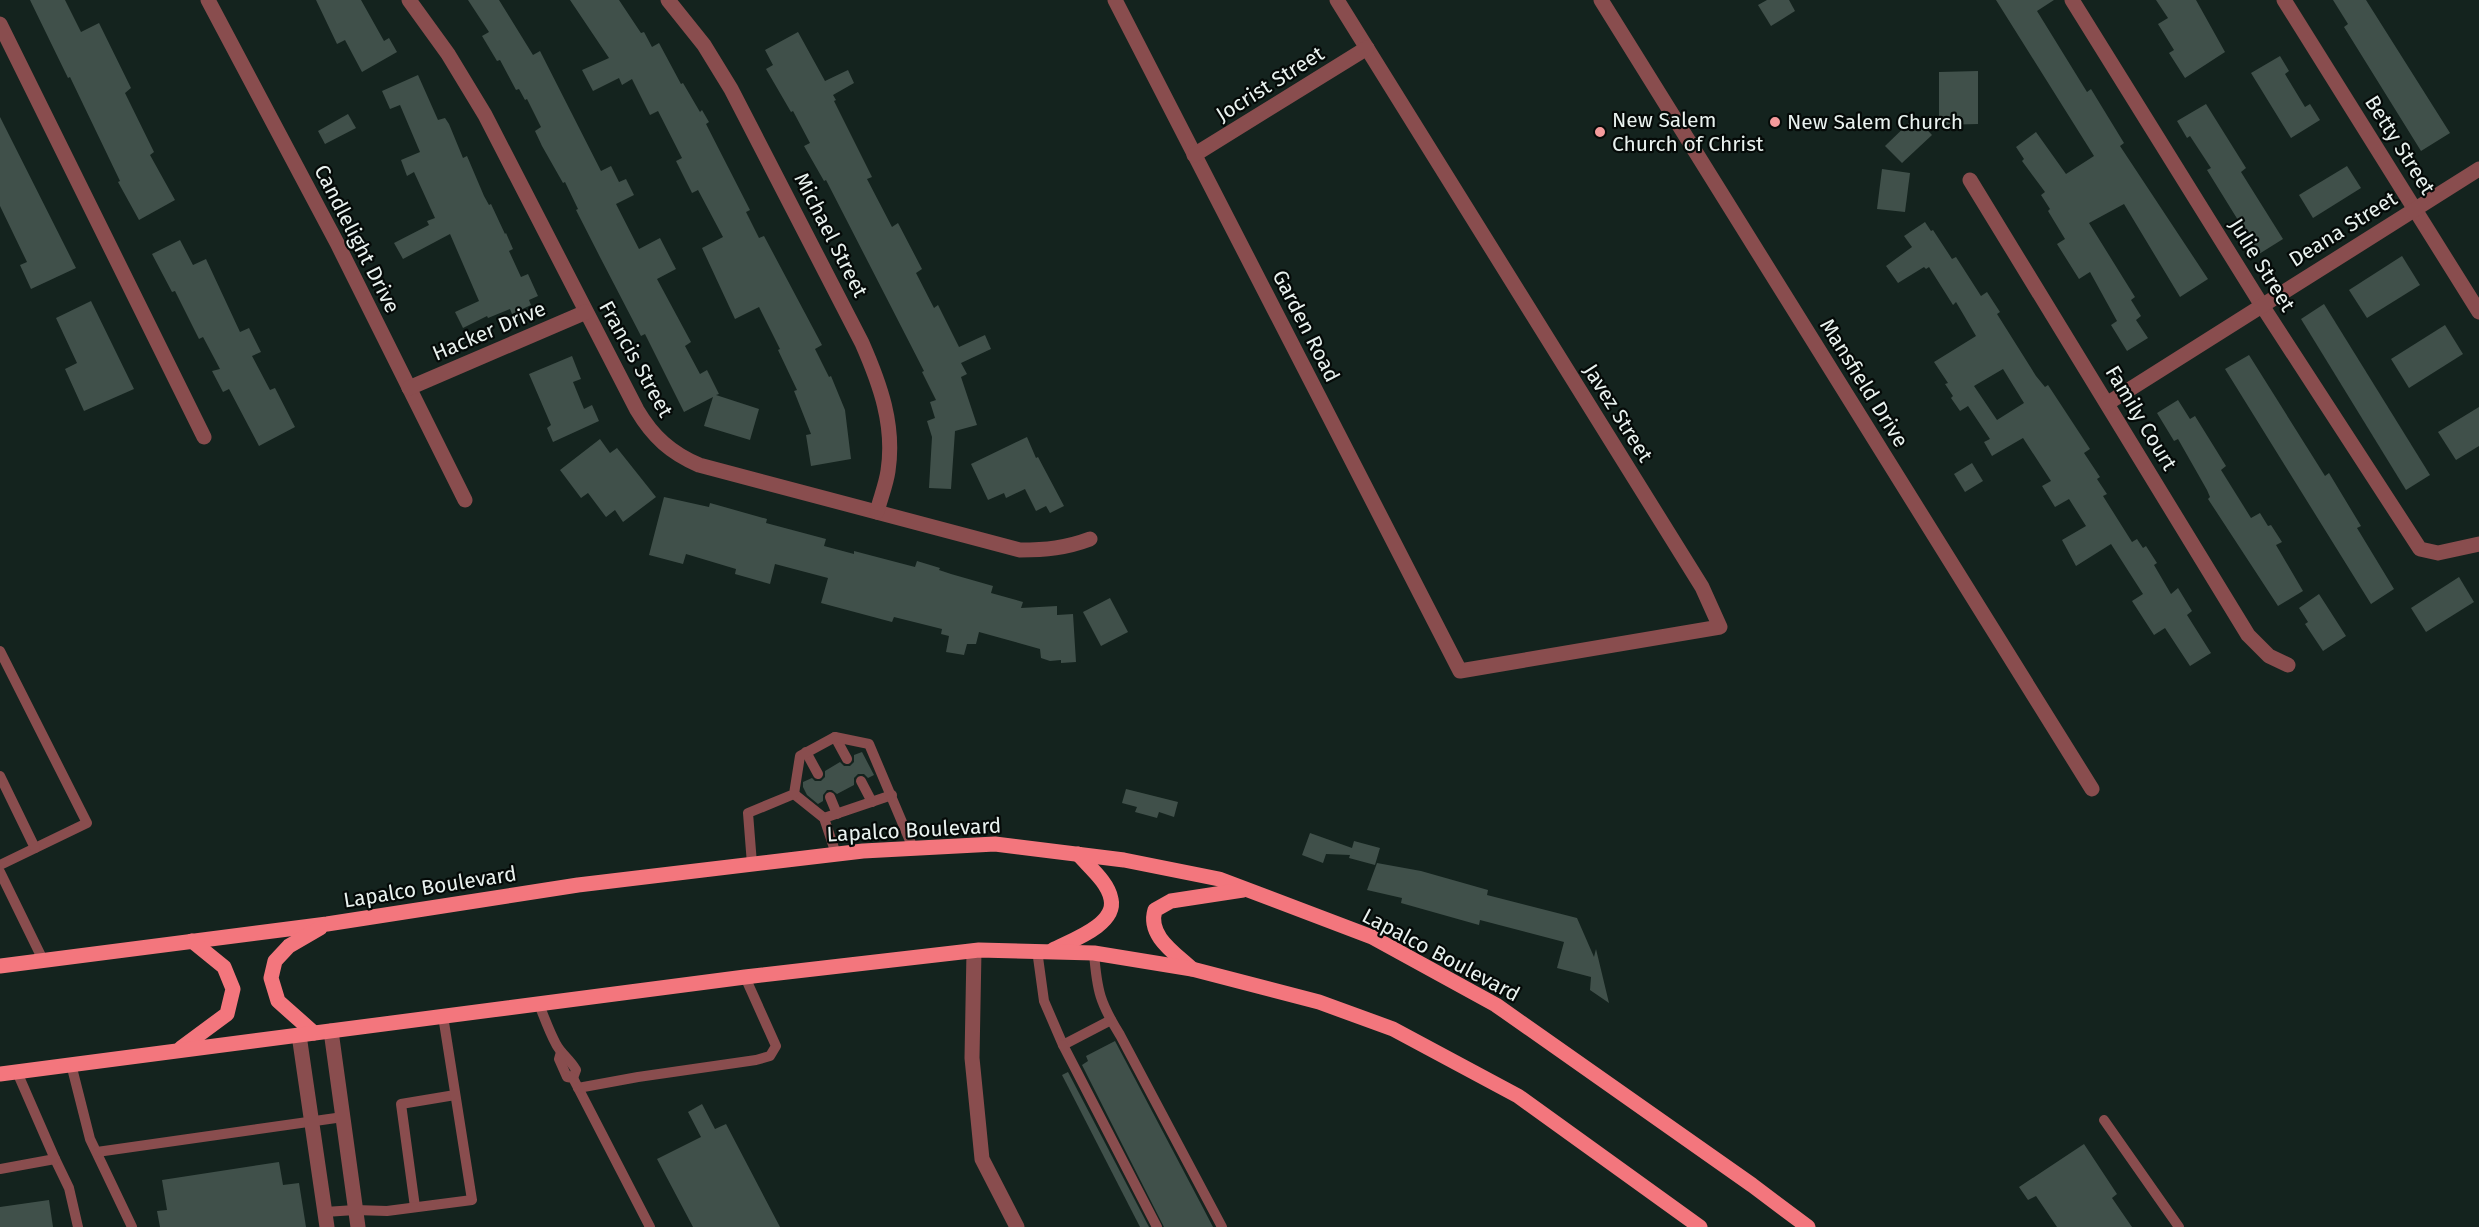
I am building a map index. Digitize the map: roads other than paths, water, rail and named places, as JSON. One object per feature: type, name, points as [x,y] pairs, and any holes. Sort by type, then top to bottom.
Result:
[{"type":"main road","name":"Lapalco Boulevard","points":[[0,966],[327,924],[578,885],[836,854],[995,843],[1124,860],[1219,879],[1372,937],[1496,1005],[1808,1227]]},
{"type":"main road","points":[[1044,951],[1099,926],[1110,913],[1112,899],[1100,879],[1078,854]]},
{"type":"main road","points":[[1192,969],[1156,933],[1152,920],[1155,910],[1171,901],[1246,890]]},
{"type":"main road","points":[[307,1034],[278,1001],[271,978],[275,961],[289,946],[327,924]]},
{"type":"main road","points":[[179,1050],[227,1014],[233,989],[224,967],[192,941]]},
{"type":"main road","points":[[0,1074],[746,976],[974,951],[1094,953],[1192,969],[1318,1002],[1393,1029],[1518,1096],[1700,1227]]},
{"type":"street","name":"Candlelight Drive","points":[[208,0],[337,243],[465,500]]},
{"type":"street","name":"Francis Street","points":[[409,0],[448,54],[485,115],[648,429],[662,444],[679,456],[699,465],[1020,550],[1054,549],[1090,539]]},
{"type":"street","name":"Michael Street","points":[[668,0],[704,45],[731,89],[862,343],[876,375],[885,403],[889,432],[888,471],[877,512]]},
{"type":"street","name":"Garden Road","points":[[1114,0],[1460,671]]},
{"type":"street","name":"Javez Street","points":[[1337,0],[1702,587],[1719,627],[1460,671]]},
{"type":"street","name":"Mansfield Drive","points":[[1601,0],[2092,789]]},
{"type":"street","name":"Julie Street","points":[[2072,0],[2261,304],[2420,549],[2438,553],[2479,544]]},
{"type":"street","name":"Betty Street","points":[[2284,0],[2479,312]]},
{"type":"street","points":[[0,24],[204,437]]},
{"type":"street","name":"Jocrist Street","points":[[1194,155],[1367,48]]},
{"type":"street","name":"Deana Street","points":[[2108,403],[2261,304],[2479,169]]},
{"type":"street","name":"Family Court","points":[[1970,180],[2248,635],[2269,656],[2288,665]]},
{"type":"street","name":"Hacker Drive","points":[[409,388],[586,312]]},
{"type":"street","points":[[974,951],[972,1058],[982,1159],[1017,1227]]},
{"type":"street","points":[[331,1031],[358,1227]]},
{"type":"street","points":[[307,1034],[312,1122],[326,1219]]},
{"type":"lane","points":[[0,651],[87,823],[0,865]]},
{"type":"lane","points":[[836,737],[847,759]]},
{"type":"lane","points":[[794,794],[800,756],[836,737],[869,744],[913,848]]},
{"type":"lane","points":[[806,752],[818,774]]},
{"type":"lane","points":[[0,776],[35,848]]},
{"type":"lane","points":[[861,781],[872,802]]},
{"type":"lane","points":[[794,794],[824,818],[836,854]]},
{"type":"lane","points":[[752,864],[748,813],[794,794]]},
{"type":"lane","points":[[824,818],[892,795]]},
{"type":"lane","points":[[830,797],[837,814]]},
{"type":"lane","points":[[0,872],[43,960]]},
{"type":"lane","points":[[1044,951],[1044,1001],[1063,1045],[1157,1227]]},
{"type":"lane","points":[[1094,953],[1098,995],[1222,1227]]},
{"type":"lane","points":[[575,1083],[638,1077],[770,1056],[776,1046],[746,976]]},
{"type":"lane","points":[[539,1004],[555,1043],[561,1052],[567,1054],[576,1070],[575,1083],[650,1227]]},
{"type":"lane","points":[[326,1219],[355,1210],[387,1211],[472,1200],[442,1016]]},
{"type":"lane","points":[[1063,1045],[1110,1020]]},
{"type":"lane","points":[[71,1064],[90,1139],[132,1227]]},
{"type":"lane","points":[[17,1072],[69,1188],[78,1227]]},
{"type":"lane","points":[[415,1208],[401,1104],[455,1095]]},
{"type":"lane","points":[[96,1152],[343,1117]]},
{"type":"lane","points":[[2104,1120],[2179,1227]]},
{"type":"lane","points":[[0,1169],[55,1159]]},
{"type":"place","name":"New Salem Church","points":[[1775,122]]},
{"type":"place","name":"New Salem Church of Christ","points":[[1600,132]]}]
